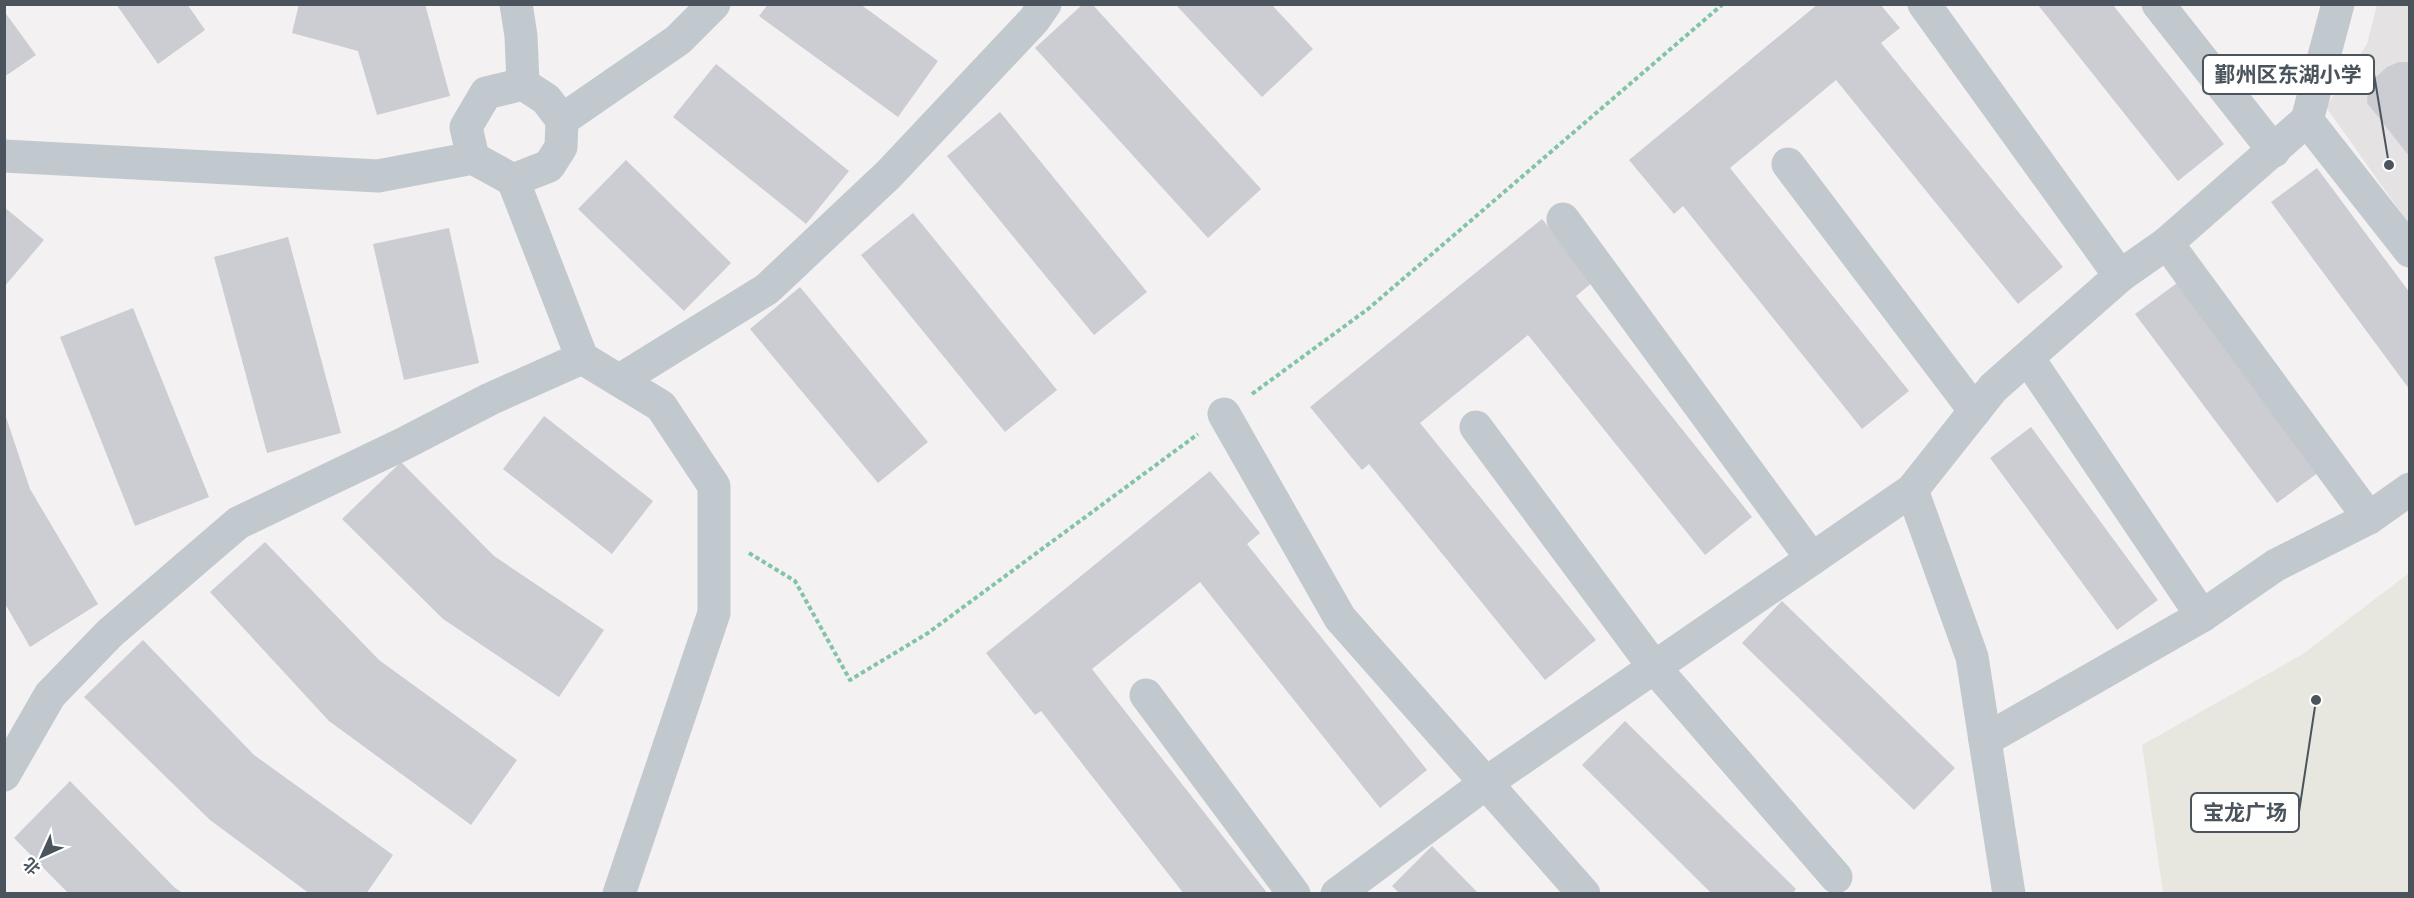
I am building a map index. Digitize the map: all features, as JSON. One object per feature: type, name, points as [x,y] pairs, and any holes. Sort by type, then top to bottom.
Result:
[{"type":"street","points":[[516,4],[521,36],[523,84]]},
{"type":"street","points":[[562,120],[678,40],[714,4]]},
{"type":"street","points":[[620,380],[767,290],[889,174],[1034,20],[1045,4]]},
{"type":"street","points":[[1924,4],[2120,276]]},
{"type":"street","points":[[2158,4],[2274,151]]},
{"type":"street","points":[[1337,894],[1486,783],[1912,490],[1993,388],[2120,276],[2167,243],[2307,120],[2338,4]]},
{"type":"street","points":[[473,158],[466,127],[486,93],[523,84],[546,99],[562,120],[561,147],[549,166],[513,180]]},
{"type":"street","points":[[2307,120],[2409,251]]},
{"type":"street","points":[[4,156],[378,176],[473,158],[513,180],[582,358],[661,406],[714,486],[714,613],[619,894]]},
{"type":"street","points":[[1788,164],[1975,411]]},
{"type":"street","points":[[1563,219],[1812,559]]},
{"type":"street","points":[[2167,243],[2369,518]]},
{"type":"street","points":[[4,775],[50,695],[110,633],[238,523],[403,444],[490,399],[582,358]]},
{"type":"street","points":[[2028,358],[2202,616]]},
{"type":"street","points":[[1224,414],[1340,618],[1584,894]]},
{"type":"street","points":[[1476,427],[1654,667],[1836,877]]},
{"type":"street","points":[[1985,740],[2202,616],[2276,565],[2369,518],[2409,489]]},
{"type":"street","points":[[1912,490],[1972,657],[2009,894]]},
{"type":"street","points":[[1146,695],[1294,894]]},
{"type":"shaded area","points":[[2377,5],[2409,5],[2409,224],[2326,107],[2367,44]]},
{"type":"shaded area","points":[[2409,573],[2409,893],[2163,893],[2142,745],[2303,654]]},
{"type":"building","points":[[116,4],[187,4],[205,30],[158,64]]},
{"type":"building","points":[[299,4],[425,4],[450,96],[377,115],[358,51],[292,33]]},
{"type":"building","points":[[768,4],[860,4],[938,61],[898,117],[759,16]]},
{"type":"building","points":[[1083,4],[1092,4],[1261,189],[1208,238],[1035,48]]},
{"type":"building","points":[[1175,4],[1271,4],[1313,49],[1262,97]]},
{"type":"building","points":[[1818,4],[1880,4],[1900,28],[1881,43],[2063,267],[2018,304],[1836,80],[1730,168],[1909,391],[1862,429],[1683,206],[1674,214],[1629,160]]},
{"type":"building","points":[[2038,5],[2113,5],[2224,144],[2178,181]]},
{"type":"building","points":[[4,11],[36,55],[4,77]]},
{"type":"building","points":[[2399,62],[2410,62],[2410,157],[2367,103],[2368,88],[2373,80],[2387,67]]},
{"type":"building","points":[[716,64],[849,171],[806,224],[673,117]]},
{"type":"building","points":[[1000,112],[1147,292],[1094,335],[947,156]]},
{"type":"building","points":[[626,160],[731,263],[684,311],[578,209]]},
{"type":"building","points":[[2317,168],[2410,293],[2410,390],[2271,202]]},
{"type":"building","points":[[4,207],[44,240],[4,287]]},
{"type":"building","points":[[913,213],[1057,390],[1005,432],[861,255]]},
{"type":"building","points":[[1542,219],[1593,282],[1576,296],[1752,517],[1705,555],[1528,335],[1420,423],[1596,640],[1545,680],[1369,464],[1362,470],[1310,407]]},
{"type":"building","points":[[449,228],[479,363],[404,380],[373,244]]},
{"type":"building","points":[[288,237],[341,433],[267,453],[214,257]]},
{"type":"building","points":[[2177,283],[2319,472],[2277,503],[2135,314]]},
{"type":"building","points":[[800,287],[928,442],[878,483],[750,329]]},
{"type":"building","points":[[133,308],[209,497],[135,526],[60,337]]},
{"type":"building","points":[[5,414],[30,489],[98,604],[30,647],[4,602]]},
{"type":"building","points":[[544,416],[653,501],[612,554],[503,469]]},
{"type":"building","points":[[2031,427],[2158,600],[2117,630],[1990,458]]},
{"type":"building","points":[[401,462],[494,556],[604,630],[559,697],[443,619],[342,519]]},
{"type":"building","points":[[1210,471],[1260,533],[1247,544],[1427,770],[1380,808],[1200,582],[1092,669],[1268,894],[1184,894],[1041,711],[1035,715],[986,653]]},
{"type":"building","points":[[265,542],[379,660],[517,760],[471,825],[329,721],[210,592]]},
{"type":"building","points":[[1782,601],[1955,768],[1914,810],[1742,643]]},
{"type":"building","points":[[143,640],[254,755],[393,855],[366,894],[310,894],[210,820],[84,697]]},
{"type":"building","points":[[1625,721],[1796,889],[1792,894],[1712,894],[1582,765]]},
{"type":"building","points":[[70,781],[174,887],[184,894],[69,894],[14,838]]},
{"type":"building","points":[[1432,846],[1479,894],[1400,894],[1392,886]]},
{"type":"place","name":"鄞州区东湖小学","points":[[2389,165]]},
{"type":"place","name":"宝龙广场","points":[[2316,700]]}]
